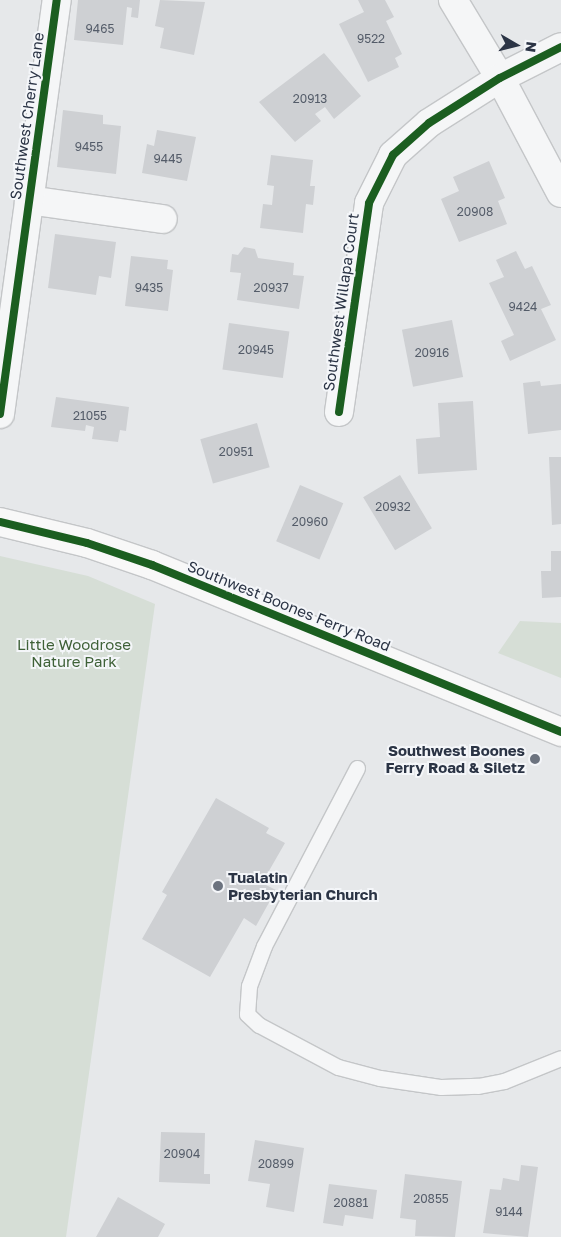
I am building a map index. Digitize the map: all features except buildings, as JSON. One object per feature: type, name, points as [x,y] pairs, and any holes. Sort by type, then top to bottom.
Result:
[{"type":"main road","name":"Southwest Boones Ferry Road","points":[[0,522],[87,543],[152,565],[561,732]]},
{"type":"street","name":"Southwest Cherry Lane","points":[[0,414],[57,0]]},
{"type":"street","points":[[453,0],[500,78],[561,194]]},
{"type":"street","name":"Southwest Willapa Court","points":[[339,412],[369,203],[393,155],[430,123],[500,78],[561,47]]},
{"type":"street","name":"Southwest Cherry Lane","points":[[30,200],[163,219]]},
{"type":"lane","points":[[357,768],[264,946],[249,986],[248,1014],[259,1025],[338,1067],[380,1078],[441,1087],[478,1086],[504,1081],[561,1058]]},
{"type":"green space","name":"Little Woodrose Nature Park","points":[[0,556],[88,576],[155,604],[66,1237],[0,1237]]},
{"type":"green space","points":[[520,621],[561,623],[561,678],[498,653]]},
{"type":"cycle path","points":[[0,414],[57,0]]},
{"type":"cycle path","points":[[339,412],[369,203],[393,155],[429,123],[500,78],[561,47]]},
{"type":"cycle path","points":[[0,522],[87,543],[152,565],[561,732]]},
{"type":"place","name":"Southwest Boones Ferry Road & Siletz","points":[[535,759]]},
{"type":"place","name":"Tualatin Presbyterian Church","points":[[218,886]]}]
